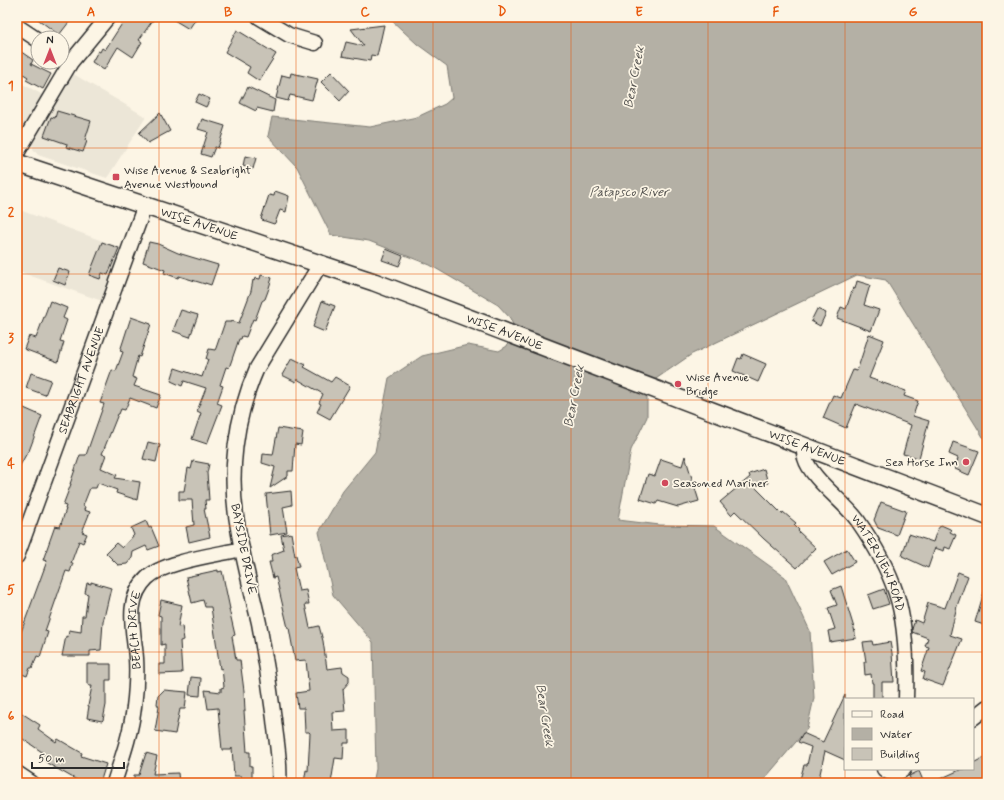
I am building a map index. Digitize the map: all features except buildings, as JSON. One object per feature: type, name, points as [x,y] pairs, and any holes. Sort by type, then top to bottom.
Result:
[{"type":"main road","name":"WISE AVENUE","points":[[17,163],[321,263],[460,314],[987,516]]},
{"type":"street","points":[[70,56],[108,17]]},
{"type":"street","points":[[259,17],[289,35],[314,43]]},
{"type":"street","points":[[17,26],[30,35]]},
{"type":"street","points":[[17,153],[61,70]]},
{"type":"street","name":"SEABRIGHT AVENUE","points":[[17,556],[145,205]]},
{"type":"street","name":"BAYSIDE DRIVE","points":[[279,783],[271,694],[235,512],[234,477],[237,432],[243,408],[257,368],[321,263]]},
{"type":"street","name":"WATERVIEW ROAD","points":[[805,446],[804,453],[809,466],[857,520],[872,544],[896,593],[902,624],[906,668],[906,698]]},
{"type":"street","name":"BEACH DRIVE","points":[[114,783],[130,732],[136,692],[136,659],[132,617],[134,600],[137,592],[147,578],[162,568],[176,563],[242,549]]},
{"type":"street","points":[[974,717],[987,707]]},
{"type":"street","points":[[885,770],[894,773],[903,770]]},
{"type":"street","points":[[17,773],[32,783]]},
{"type":"shaded area","points":[[70,72],[146,117],[107,178],[38,155],[33,149],[32,143],[37,132]]},
{"type":"shaded area","points":[[17,81],[43,95],[17,143]]},
{"type":"shaded area","points":[[17,209],[121,248],[102,301],[17,271]]},
{"type":"water","name":"Patapsco River","points":[[388,17],[987,17],[987,439],[983,437],[886,280],[857,275],[692,354],[647,385],[647,417],[631,450],[618,520],[660,525],[714,526],[785,577],[810,631],[814,698],[807,729],[761,783],[373,783],[376,769],[373,642],[333,595],[319,532],[343,491],[375,452],[389,378],[422,356],[468,345],[499,351],[507,346],[514,327],[510,318],[498,305],[430,265],[369,241],[331,235],[297,167],[268,136],[272,117],[370,127],[417,117],[445,104],[452,98],[447,66],[417,44]]},
{"type":"place","name":"Wise Avenue & Seabright Avenue Westbound","points":[[116,177]]},
{"type":"place","name":"Wise Avenue Bridge","points":[[678,384]]},
{"type":"place","name":"Sea Horse Inn","points":[[966,462]]},
{"type":"place","name":"Seasoned Mariner","points":[[665,483]]},
{"type":"water label","name":"Bear Creek","points":[[633,77]]},
{"type":"water label","name":"Bear Creek","points":[[573,396]]},
{"type":"water label","name":"Bear Creek","points":[[546,715]]}]
